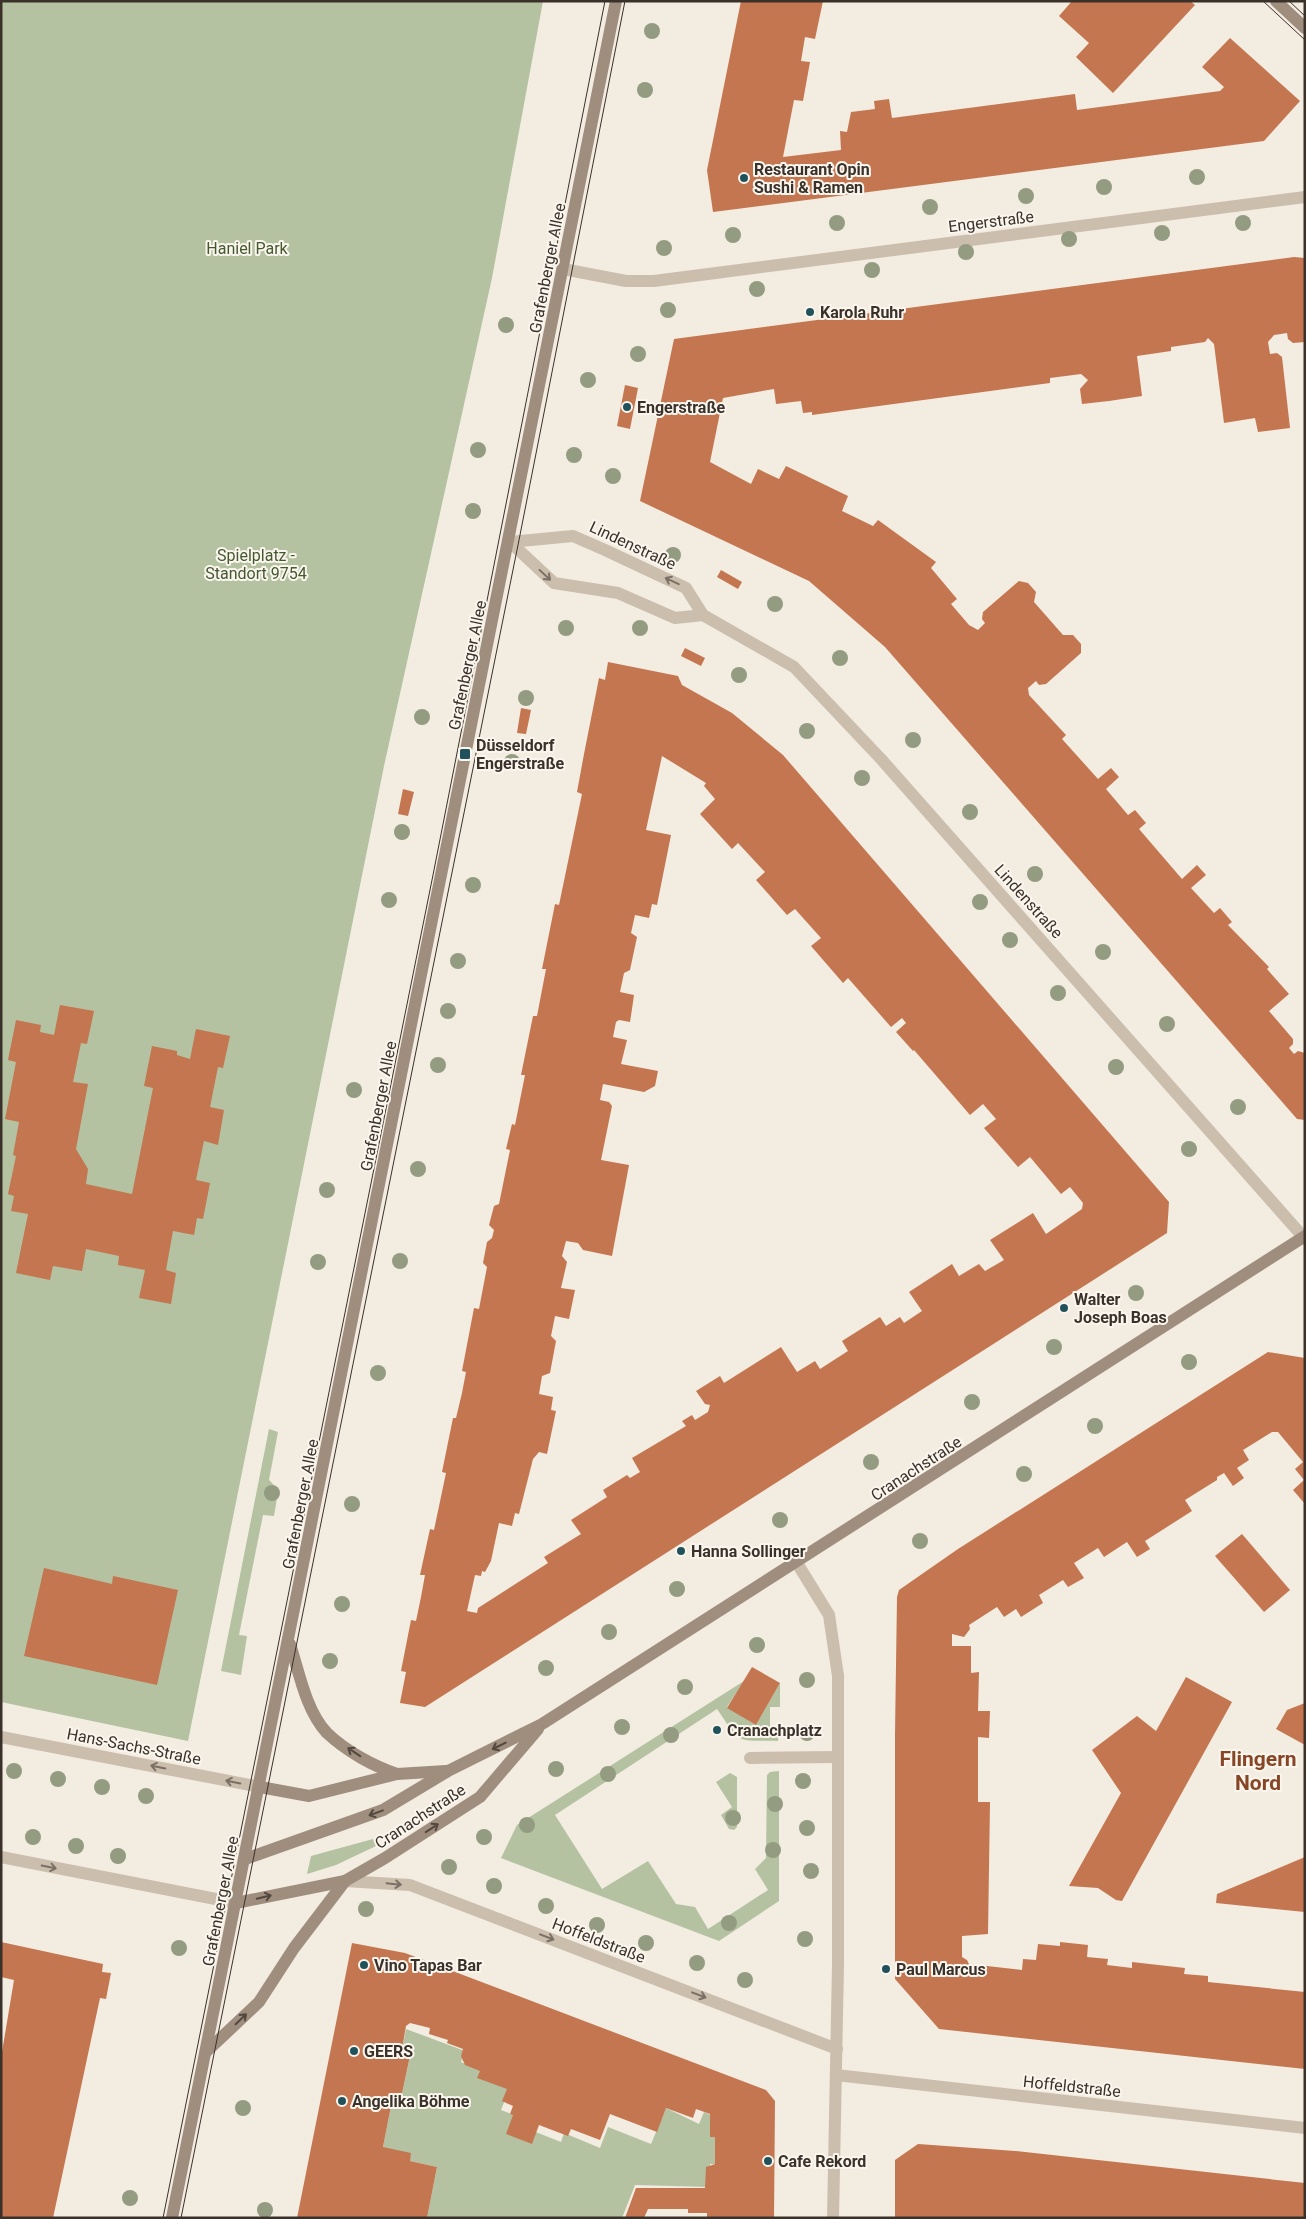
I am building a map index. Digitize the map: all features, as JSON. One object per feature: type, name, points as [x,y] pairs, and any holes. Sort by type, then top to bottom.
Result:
[{"type":"main road","name":"Grafenberger Allee","points":[[172,2218],[290,1641],[450,827],[510,542],[616,1]]},
{"type":"main road","points":[[1276,1],[1305,28]]},
{"type":"main road","name":"Cranachstraße","points":[[245,1859],[383,1810],[448,1771],[542,1724],[797,1563],[1304,1237]]},
{"type":"main road","name":"Cranachstraße","points":[[290,1641],[314,1713],[327,1733],[377,1767],[397,1774]]},
{"type":"main road","name":"Cranachstraße","points":[[236,1903],[345,1881],[385,1858],[480,1797],[542,1724]]},
{"type":"main road","name":"Cranachstraße","points":[[260,1787],[309,1796],[397,1774],[448,1771]]},
{"type":"main road","name":"Cranachstraße","points":[[206,2052],[258,2002],[294,1948],[345,1881]]},
{"type":"street","name":"Engerstraße","points":[[563,269],[626,281],[654,281],[1305,197]]},
{"type":"street","name":"Lindenstraße","points":[[510,542],[573,536],[686,588],[703,615],[794,667],[894,774],[1304,1237]]},
{"type":"street","points":[[510,542],[554,583],[618,593],[675,618],[703,615]]},
{"type":"street","points":[[797,1563],[829,1615],[838,1676],[837,2049],[833,2218]]},
{"type":"street","name":"Hans-Sachs-Straße","points":[[1,1737],[260,1787]]},
{"type":"street","points":[[750,1758],[837,1757]]},
{"type":"street","points":[[1,1857],[236,1903]]},
{"type":"street","name":"Hoffeldstraße","points":[[345,1881],[410,1885],[837,2049]]},
{"type":"street","name":"Hoffeldstraße","points":[[836,2075],[1305,2128]]},
{"type":"green space","name":"Haniel Park","points":[[1,1],[543,1],[492,278],[384,766],[188,1741],[1,1702]]},
{"type":"green space","points":[[269,1429],[278,1432],[269,1480],[275,1488],[276,1501],[274,1516],[263,1515],[239,1635],[247,1636],[241,1675],[221,1671]]},
{"type":"green space","points":[[744,1681],[727,1707],[756,1725],[780,1683],[780,1707],[770,1707],[770,1728],[779,1729],[778,1741],[753,1741],[740,1738],[735,1735],[717,1709],[555,1815],[602,1889],[648,1861],[676,1904],[695,1907],[708,1929],[768,1890],[755,1869],[766,1858],[767,1775],[770,1772],[779,1771],[779,1901],[719,1941],[501,1858],[517,1825]]},
{"type":"green space","points":[[730,1773],[737,1777],[737,1827],[734,1830],[729,1829],[721,1815],[732,1807],[716,1782]]},
{"type":"green space","points":[[373,1839],[376,1846],[336,1865],[307,1874],[311,1856]]},
{"type":"green space","points":[[406,2029],[465,2051],[461,2062],[484,2072],[517,2070],[501,2110],[521,2118],[518,2125],[561,2142],[564,2133],[600,2148],[608,2127],[651,2144],[666,2108],[699,2124],[704,2112],[715,2117],[719,2137],[719,2164],[710,2164],[709,2187],[635,2185],[622,2218],[427,2218],[437,2167],[410,2161],[383,2147],[392,2101],[400,2103],[410,2057],[401,2055]]},
{"type":"building","points":[[741,1],[823,1],[815,39],[805,37],[801,61],[810,62],[803,101],[794,100],[783,157],[841,150],[840,131],[847,132],[851,112],[875,109],[874,101],[889,99],[892,118],[1075,94],[1077,110],[1220,91],[1224,87],[1202,67],[1230,38],[1300,101],[1264,141],[713,212],[707,170]]},
{"type":"building","points":[[1072,1],[1190,1],[1195,5],[1113,93],[1076,57],[1089,43],[1059,16]]},
{"type":"building","points":[[1294,257],[1305,258],[1305,342],[1293,343],[1288,339],[1287,333],[1274,335],[1268,342],[1270,354],[1277,353],[1282,357],[1290,428],[1258,432],[1255,418],[1224,423],[1214,344],[1208,338],[1205,342],[1171,347],[1171,351],[1137,356],[1142,396],[1109,401],[1082,404],[1080,389],[1088,380],[1081,374],[1050,378],[1050,383],[812,415],[812,412],[803,413],[801,401],[776,404],[774,389],[723,398],[710,462],[751,484],[758,469],[779,479],[786,466],[848,496],[842,511],[873,526],[878,520],[936,562],[931,568],[957,599],[951,604],[969,625],[978,630],[985,623],[982,619],[983,612],[1019,581],[1028,583],[1036,592],[1034,602],[1063,635],[1073,635],[1081,644],[1081,653],[1046,684],[1039,685],[1036,681],[1028,688],[1029,695],[1066,735],[1062,739],[1098,779],[1111,768],[1119,777],[1106,789],[1128,815],[1135,810],[1146,823],[1139,829],[1182,879],[1197,865],[1206,875],[1191,888],[1214,913],[1220,908],[1232,922],[1228,925],[1269,967],[1267,969],[1289,994],[1269,1011],[1293,1039],[1293,1044],[1289,1048],[1294,1054],[1298,1051],[1305,1053],[1305,1120],[1297,1119],[885,647],[809,581],[640,501],[674,339]]},
{"type":"building","name":"Engerstraße","points":[[625,385],[638,388],[630,429],[617,426]]},
{"type":"building","points":[[721,570],[742,582],[738,589],[717,577]]},
{"type":"building","points":[[685,648],[705,658],[701,666],[681,656]]},
{"type":"building","points":[[608,662],[678,676],[682,685],[732,713],[783,755],[1169,1202],[1167,1233],[425,1707],[400,1703],[406,1672],[401,1671],[411,1620],[416,1621],[425,1575],[420,1575],[430,1529],[434,1530],[446,1473],[442,1472],[453,1418],[456,1418],[462,1393],[466,1372],[462,1371],[474,1308],[479,1309],[487,1267],[483,1263],[487,1242],[492,1238],[494,1230],[489,1225],[494,1206],[499,1204],[510,1150],[506,1149],[512,1124],[515,1125],[525,1075],[521,1075],[533,1016],[537,1016],[546,969],[542,969],[555,904],[559,905],[582,794],[577,792],[599,678],[605,680]],"holes":[[[662,756],[706,783],[704,786],[715,799],[700,814],[732,849],[738,843],[765,872],[756,880],[787,915],[795,909],[821,938],[811,946],[843,983],[848,978],[891,1027],[902,1018],[906,1023],[896,1032],[970,1115],[983,1104],[996,1119],[984,1128],[1018,1167],[1030,1157],[1061,1194],[1070,1187],[1083,1203],[1082,1209],[1046,1234],[1033,1213],[990,1240],[1004,1260],[985,1271],[979,1264],[959,1276],[952,1264],[909,1292],[922,1311],[904,1323],[900,1317],[886,1326],[880,1317],[842,1341],[848,1351],[820,1369],[815,1361],[797,1372],[781,1347],[724,1383],[720,1376],[696,1391],[705,1404],[710,1405],[708,1412],[695,1420],[692,1415],[682,1421],[686,1426],[632,1458],[640,1472],[630,1478],[627,1475],[603,1490],[607,1497],[571,1520],[581,1534],[544,1557],[548,1563],[478,1608],[477,1613],[467,1611],[475,1575],[481,1576],[482,1571],[485,1572],[491,1561],[499,1523],[512,1526],[515,1513],[519,1514],[533,1459],[539,1452],[547,1454],[556,1411],[551,1410],[553,1397],[539,1394],[542,1376],[550,1373],[556,1341],[551,1336],[555,1316],[569,1319],[575,1290],[561,1288],[567,1262],[562,1256],[566,1241],[578,1243],[583,1250],[612,1256],[629,1165],[601,1160],[612,1106],[609,1102],[600,1100],[603,1084],[644,1092],[655,1086],[658,1071],[621,1064],[627,1040],[613,1037],[616,1022],[619,1020],[630,1022],[634,995],[620,992],[624,973],[630,970],[637,937],[631,933],[635,915],[649,918],[652,904],[657,905],[671,835],[646,830]]]},
{"type":"building","points":[[521,708],[531,710],[526,734],[517,733]]},
{"type":"building","points":[[403,789],[414,792],[408,816],[398,814]]},
{"type":"building","points":[[60,1005],[94,1011],[87,1044],[81,1043],[73,1082],[88,1084],[76,1149],[88,1169],[86,1184],[132,1194],[153,1088],[144,1086],[152,1046],[177,1051],[177,1055],[190,1059],[196,1029],[230,1036],[223,1068],[218,1067],[210,1107],[224,1110],[218,1145],[204,1141],[196,1180],[210,1183],[203,1219],[197,1218],[194,1235],[173,1231],[166,1270],[176,1273],[171,1304],[139,1298],[145,1270],[118,1265],[119,1256],[86,1249],[82,1271],[53,1266],[50,1280],[16,1273],[28,1214],[11,1211],[14,1196],[8,1194],[16,1156],[13,1155],[19,1122],[5,1119],[16,1062],[8,1060],[16,1020],[41,1025],[40,1032],[54,1035]]},
{"type":"building","points":[[1268,1352],[1305,1358],[1305,1504],[1293,1490],[1304,1480],[1295,1469],[1303,1462],[1278,1432],[1272,1432],[1243,1450],[1249,1460],[1237,1468],[1244,1478],[1233,1486],[1224,1473],[1217,1477],[1217,1480],[1185,1500],[1192,1511],[1145,1541],[1150,1549],[1137,1557],[1127,1542],[1104,1557],[1098,1548],[1074,1563],[1084,1578],[1068,1587],[1063,1580],[1039,1595],[1043,1603],[1021,1617],[1016,1609],[1004,1617],[997,1607],[969,1625],[970,1629],[964,1637],[952,1634],[952,1646],[971,1646],[971,1673],[979,1672],[978,1711],[990,1711],[989,1738],[978,1737],[978,1802],[990,1802],[988,1934],[962,1936],[962,1957],[969,1964],[1022,1970],[1023,1959],[1036,1960],[1038,1944],[1060,1946],[1060,1942],[1088,1945],[1087,1957],[1108,1959],[1107,1965],[1132,1968],[1132,1962],[1185,1968],[1184,1974],[1208,1976],[1208,1982],[1305,1992],[1305,2069],[939,2029],[895,1979],[895,1734],[897,1597],[899,1590],[958,1549]]},
{"type":"building","points":[[1242,1534],[1290,1590],[1264,1612],[1215,1556]]},
{"type":"building","points":[[44,1568],[112,1584],[113,1576],[178,1590],[157,1685],[24,1656]]},
{"type":"building","points":[[752,1667],[780,1683],[756,1725],[727,1708]]},
{"type":"building","points":[[1186,1677],[1232,1702],[1122,1901],[1116,1900],[1098,1888],[1069,1886],[1121,1793],[1092,1750],[1137,1716],[1156,1731]]},
{"type":"building","points":[[1305,1703],[1305,1745],[1276,1729],[1287,1710]]},
{"type":"building","points":[[1305,1857],[1305,1912],[1216,1903],[1217,1894]]},
{"type":"building","points":[[1,1942],[103,1964],[102,1972],[111,1973],[106,1999],[100,1998],[53,2218],[1,2218],[1,2058],[14,1980],[1,1977]]},
{"type":"building","points":[[352,1943],[405,1953],[766,2090],[775,2101],[774,2218],[707,2218],[707,2213],[688,2213],[688,2209],[648,2209],[644,2218],[625,2218],[636,2188],[705,2188],[706,2167],[715,2164],[715,2137],[710,2137],[710,2114],[696,2109],[693,2118],[666,2108],[657,2132],[610,2114],[600,2140],[571,2129],[568,2136],[539,2125],[532,2144],[506,2134],[513,2115],[510,2114],[513,2106],[502,2101],[507,2089],[477,2078],[480,2071],[465,2065],[461,2056],[463,2049],[447,2043],[448,2040],[429,2034],[430,2028],[410,2023],[406,2026],[401,2055],[410,2056],[400,2103],[392,2101],[383,2147],[411,2153],[410,2161],[437,2167],[427,2218],[297,2218]]},
{"type":"building","points":[[918,2144],[1015,2151],[1305,2183],[1305,2218],[895,2218],[895,2160]]},
{"type":"tram line","points":[[163,2218],[433,875],[605,1]]},
{"type":"tram line","points":[[181,2218],[519,540],[625,1]]},
{"type":"tram line","points":[[1263,1],[1305,40]]},
{"type":"tram line","points":[[1289,1],[1305,16]]},
{"type":"place","name":"Restaurant Opin Sushi & Ramen","points":[[744,178]]},
{"type":"place","name":"Karola Ruhr","points":[[810,312]]},
{"type":"place","name":"Engerstraße","points":[[627,407]]},
{"type":"place","name":"Düsseldorf Engerstraße","points":[[465,754]]},
{"type":"place","name":"Walter Joseph Boas","points":[[1064,1308]]},
{"type":"place","name":"Hanna Sollinger","points":[[681,1551]]},
{"type":"place","name":"Cranachplatz","points":[[717,1730]]},
{"type":"place","name":"Vino Tapas Bar","points":[[364,1965]]},
{"type":"place","name":"Paul Marcus","points":[[886,1969]]},
{"type":"place","name":"GEERS","points":[[354,2051]]},
{"type":"place","name":"Angelika Böhme","points":[[342,2101]]},
{"type":"place","name":"Cafe Rekord","points":[[768,2161]]},
{"type":"district","name":"Flingern Nord","points":[[1258,1771]]},
{"type":"park label","name":"Spielplatz - Standort 9754","points":[[256,564]]}]
